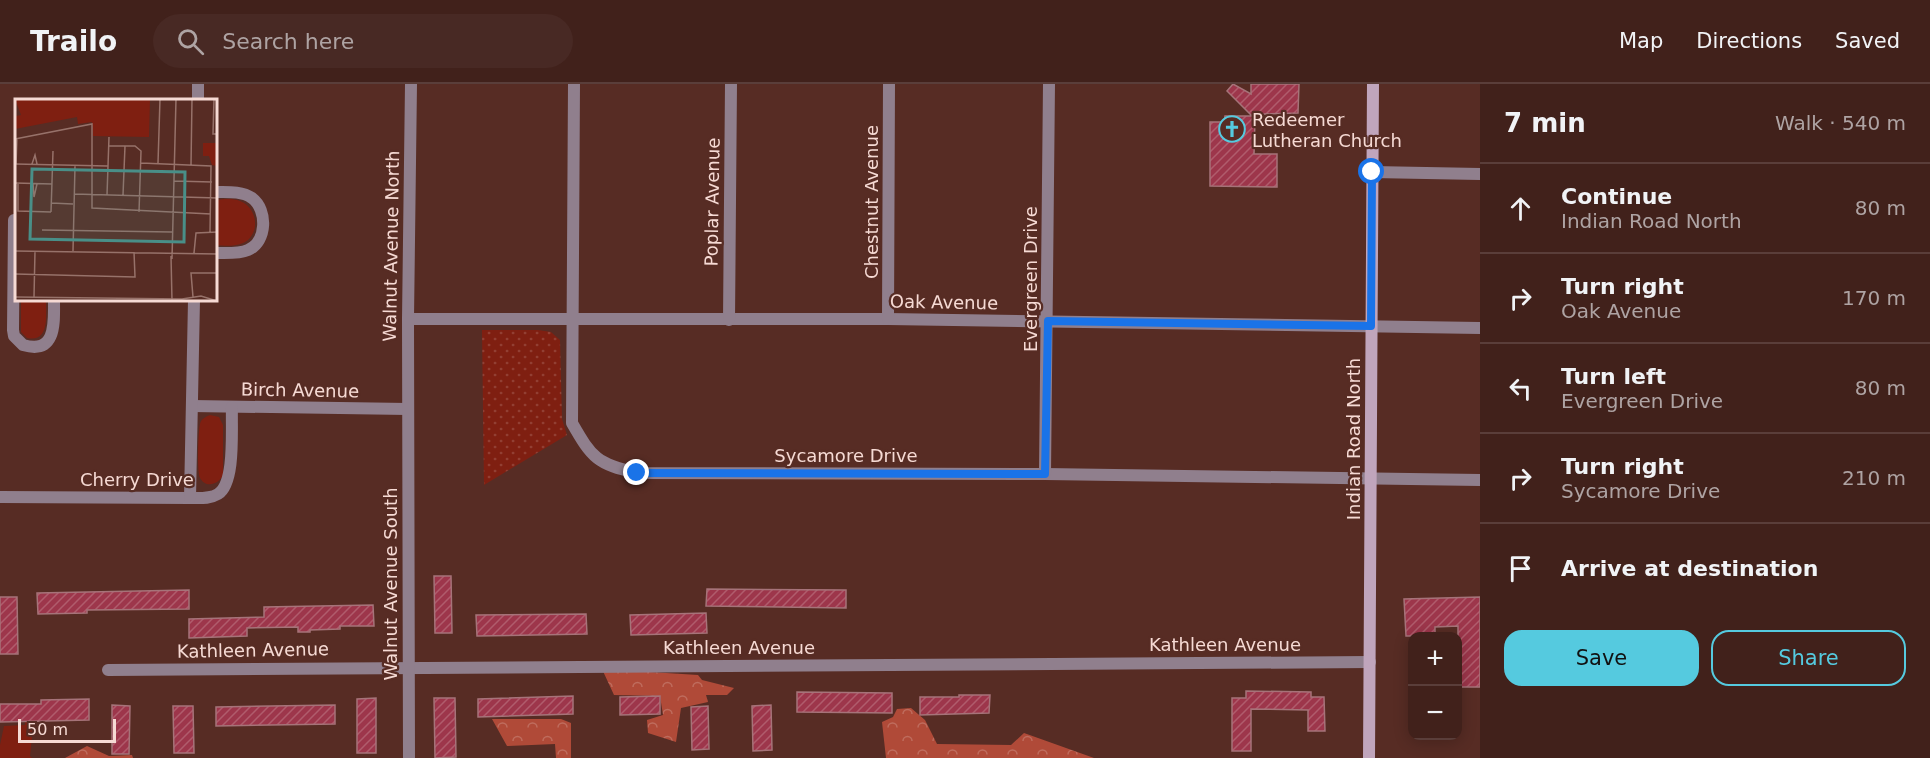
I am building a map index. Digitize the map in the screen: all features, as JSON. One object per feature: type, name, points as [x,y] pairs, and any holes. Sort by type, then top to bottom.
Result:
[{"type":"main road","name":"Indian Road North","points":[[1370,758],[1373,84]]},
{"type":"street","name":"Walnut Avenue North","points":[[408,409],[411,84]]},
{"type":"street","name":"Sycamore Drive","points":[[573,84],[572,423],[588,450],[610,466],[637,473],[1045,474],[1480,480]]},
{"type":"street","name":"Poplar Avenue","points":[[729,320],[731,84]]},
{"type":"street","name":"Chestnut Avenue","points":[[888,319],[889,84]]},
{"type":"street","name":"Evergreen Drive","points":[[1045,474],[1049,84]]},
{"type":"street","points":[[1372,172],[1480,174]]},
{"type":"street","points":[[218,192],[237,192],[252,198],[262,211],[263,220],[261,235],[253,247],[243,252],[218,253]]},
{"type":"street","points":[[0,220],[15,220],[13,330],[14,336],[23,345],[37,347],[50,339],[53,333],[54,302]]},
{"type":"street","points":[[190,498],[194,302]]},
{"type":"street","name":"Oak Avenue","points":[[408,320],[888,319],[1480,328]]},
{"type":"street","name":"Birch Avenue","points":[[192,406],[408,409]]},
{"type":"street","name":"Cherry Drive","points":[[0,497],[206,498],[217,495],[224,489],[230,469],[231,407]]},
{"type":"street","name":"Walnut Avenue South","points":[[408,409],[409,758]]},
{"type":"street","name":"Kathleen Avenue","points":[[108,670],[1370,662]]},
{"type":"shaded area","points":[[218,200],[237,200],[253,212],[255,224],[252,235],[245,242],[228,246],[218,245]]},
{"type":"shaded area","points":[[21,302],[46,302],[45,326],[40,336],[27,338],[21,332]]},
{"type":"shaded area","points":[[482,330],[538,330],[551,332],[560,340],[562,419],[567,435],[484,485]]},
{"type":"shaded area","points":[[210,415],[219,417],[223,425],[223,475],[212,484],[200,478],[198,468],[201,422]]},
{"type":"shaded area","points":[[27,712],[34,718],[30,756],[32,758],[0,758],[4,726],[25,725]]},
{"type":"green space","points":[[602,669],[698,675],[702,680],[734,688],[727,695],[706,695],[708,702],[681,708],[676,742],[648,733],[647,720],[663,715],[660,696],[614,695]]},
{"type":"green space","points":[[911,708],[925,720],[937,744],[1011,745],[1024,733],[1094,758],[886,758],[882,722],[893,717],[897,709]]},
{"type":"green space","points":[[492,719],[561,719],[571,723],[571,758],[556,758],[555,744],[507,746]]},
{"type":"green space","points":[[87,746],[109,756],[132,755],[133,758],[65,758]]},
{"type":"building","name":"Redeemer Lutheran Church","points":[[1233,84],[1251,94],[1251,84],[1299,84],[1298,113],[1264,114],[1257,121],[1255,119],[1254,154],[1277,154],[1277,187],[1210,186],[1210,122],[1224,122],[1225,116],[1252,116],[1227,91]]},
{"type":"building","points":[[434,576],[451,576],[452,633],[435,633]]},
{"type":"building","points":[[707,589],[846,590],[846,608],[706,606]]},
{"type":"building","points":[[189,590],[189,609],[87,610],[87,613],[38,614],[37,593]]},
{"type":"building","points":[[0,597],[17,597],[18,654],[0,654]]},
{"type":"building","points":[[1480,597],[1480,687],[1462,687],[1462,632],[1458,632],[1458,626],[1435,627],[1435,632],[1408,632],[1406,636],[1404,599]]},
{"type":"building","points":[[373,605],[374,626],[340,626],[340,629],[310,630],[310,632],[298,632],[298,627],[247,628],[247,636],[189,638],[189,619],[264,617],[264,607]]},
{"type":"building","points":[[706,613],[707,633],[631,635],[630,615]]},
{"type":"building","points":[[586,614],[587,634],[477,636],[476,615]]},
{"type":"building","points":[[1246,691],[1311,692],[1311,697],[1324,697],[1325,731],[1308,731],[1308,710],[1251,709],[1251,751],[1232,751],[1232,698],[1246,698]]},
{"type":"building","points":[[797,692],[892,693],[892,713],[797,712]]},
{"type":"building","points":[[959,695],[990,695],[989,713],[920,715],[920,697],[959,697]]},
{"type":"building","points":[[573,696],[573,714],[478,717],[478,699]]},
{"type":"building","points":[[660,696],[660,714],[620,715],[620,697]]},
{"type":"building","points":[[376,698],[376,753],[357,753],[357,699]]},
{"type":"building","points":[[434,698],[455,698],[456,757],[435,758]]},
{"type":"building","points":[[89,699],[89,720],[0,722],[0,704],[41,704],[41,700]]},
{"type":"building","points":[[112,705],[130,706],[129,754],[112,754]]},
{"type":"building","points":[[335,705],[335,724],[216,726],[216,707]]},
{"type":"building","points":[[771,705],[772,750],[753,751],[752,706]]},
{"type":"building","points":[[173,706],[193,706],[194,753],[174,753]]},
{"type":"building","points":[[708,706],[709,749],[692,750],[691,707]]},
{"type":"place","name":"Redeemer Lutheran Church","points":[[1232,129]]},
{"type":"route","points":[[637,473],[1045,474],[1048,321],[1371,326],[1372,172]]}]
